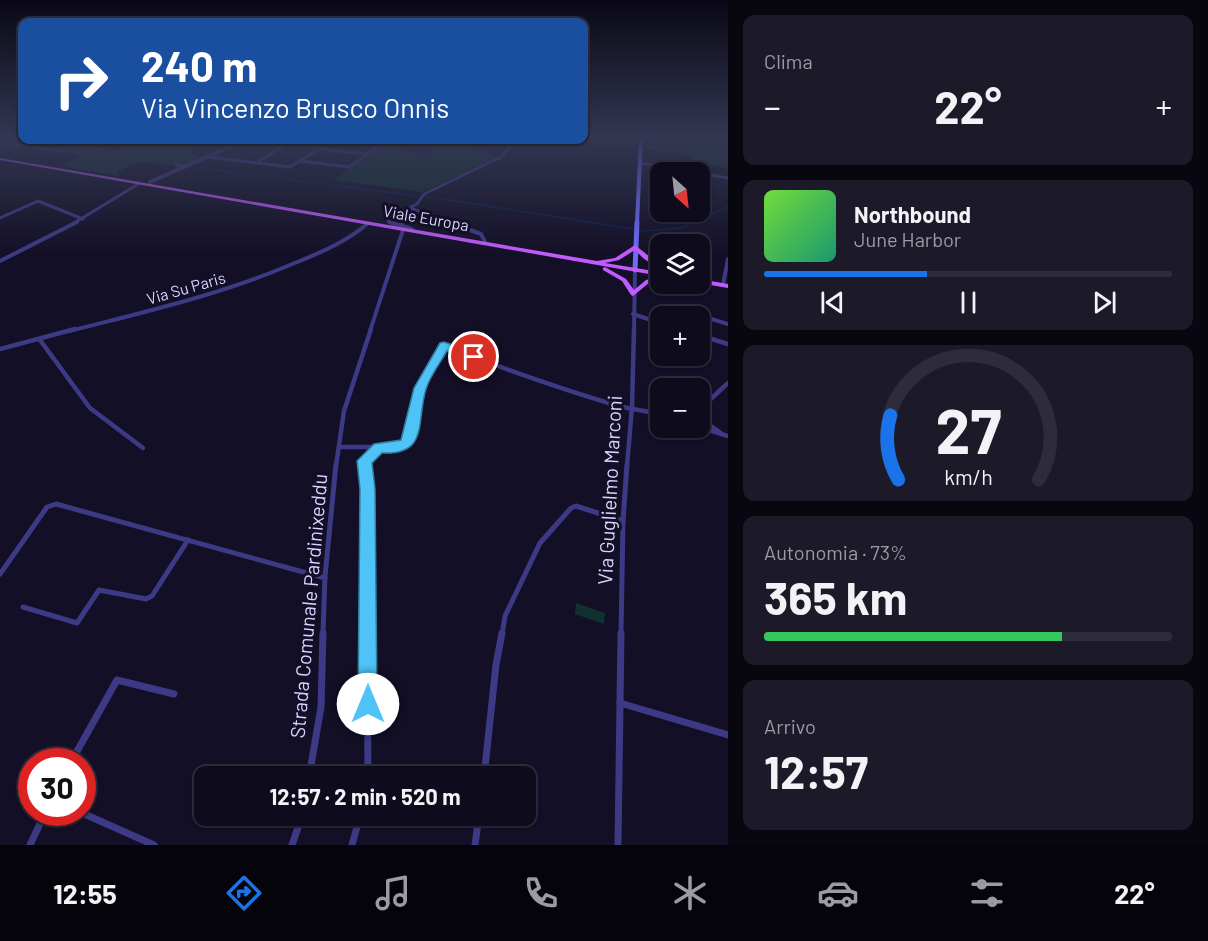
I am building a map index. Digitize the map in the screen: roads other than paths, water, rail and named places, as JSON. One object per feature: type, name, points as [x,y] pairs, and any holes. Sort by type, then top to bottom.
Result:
[{"type":"main road","name":"Viale Europa","points":[[103,176],[367,224],[402,227],[650,274]]},
{"type":"main road","name":"Viale Europa","points":[[115,176],[597,263]]},
{"type":"main road","name":"Via Guglielmo Marconi","points":[[635,270],[639,176]]},
{"type":"main road","points":[[597,263],[617,259],[635,247],[650,261]]},
{"type":"main road","points":[[597,263],[618,275],[633,294],[650,280]]},
{"type":"main road","points":[[710,283],[725,286]]},
{"type":"street","points":[[150,182],[163,176]]},
{"type":"street","points":[[412,229],[389,222],[387,218],[464,176]]},
{"type":"street","points":[[0,261],[83,219],[122,192],[140,183]]},
{"type":"street","points":[[0,218],[38,201],[83,219]]},
{"type":"street","points":[[409,208],[480,234],[485,242]]},
{"type":"street","name":"Strada Comunale Pardinixeddu","points":[[311,766],[321,707],[325,578],[334,477],[344,411],[409,208]]},
{"type":"street","name":"Via Su Paris","points":[[0,350],[249,282],[344,240],[367,224]]},
{"type":"street","points":[[0,256],[5,258]]},
{"type":"street","points":[[725,286],[728,259]]},
{"type":"street","name":"Via Guglielmo Marconi","points":[[618,845],[623,521],[632,407],[635,270]]},
{"type":"street","points":[[633,314],[650,320]]},
{"type":"street","points":[[710,318],[728,324]]},
{"type":"street","points":[[710,338],[728,344]]},
{"type":"street","points":[[40,340],[90,408],[143,448]]},
{"type":"street","points":[[340,447],[398,448],[406,444],[410,438],[420,388],[444,346],[522,375],[614,404],[650,412]]},
{"type":"street","points":[[710,401],[725,389],[728,383]]},
{"type":"street","points":[[710,425],[725,435]]},
{"type":"street","points":[[710,431],[725,435]]},
{"type":"street","points":[[368,766],[368,489],[364,461],[379,448]]},
{"type":"street","points":[[0,573],[47,507],[56,504],[325,578]]},
{"type":"street","points":[[485,766],[496,665],[505,616],[540,543],[571,508],[576,506],[623,521]]},
{"type":"street","points":[[23,607],[77,623],[99,590],[146,599],[152,596],[188,540]]},
{"type":"street","points":[[79,748],[117,680],[174,694]]},
{"type":"street","points":[[620,703],[728,735]]},
{"type":"street","points":[[96,819],[154,845]]},
{"type":"street","points":[[30,845],[39,826]]},
{"type":"street","points":[[292,845],[299,826]]},
{"type":"street","points":[[352,845],[357,826]]},
{"type":"street","points":[[475,845],[477,826]]},
{"type":"waterway","points":[[263,176],[449,200],[646,231],[680,228],[728,207]]}]
